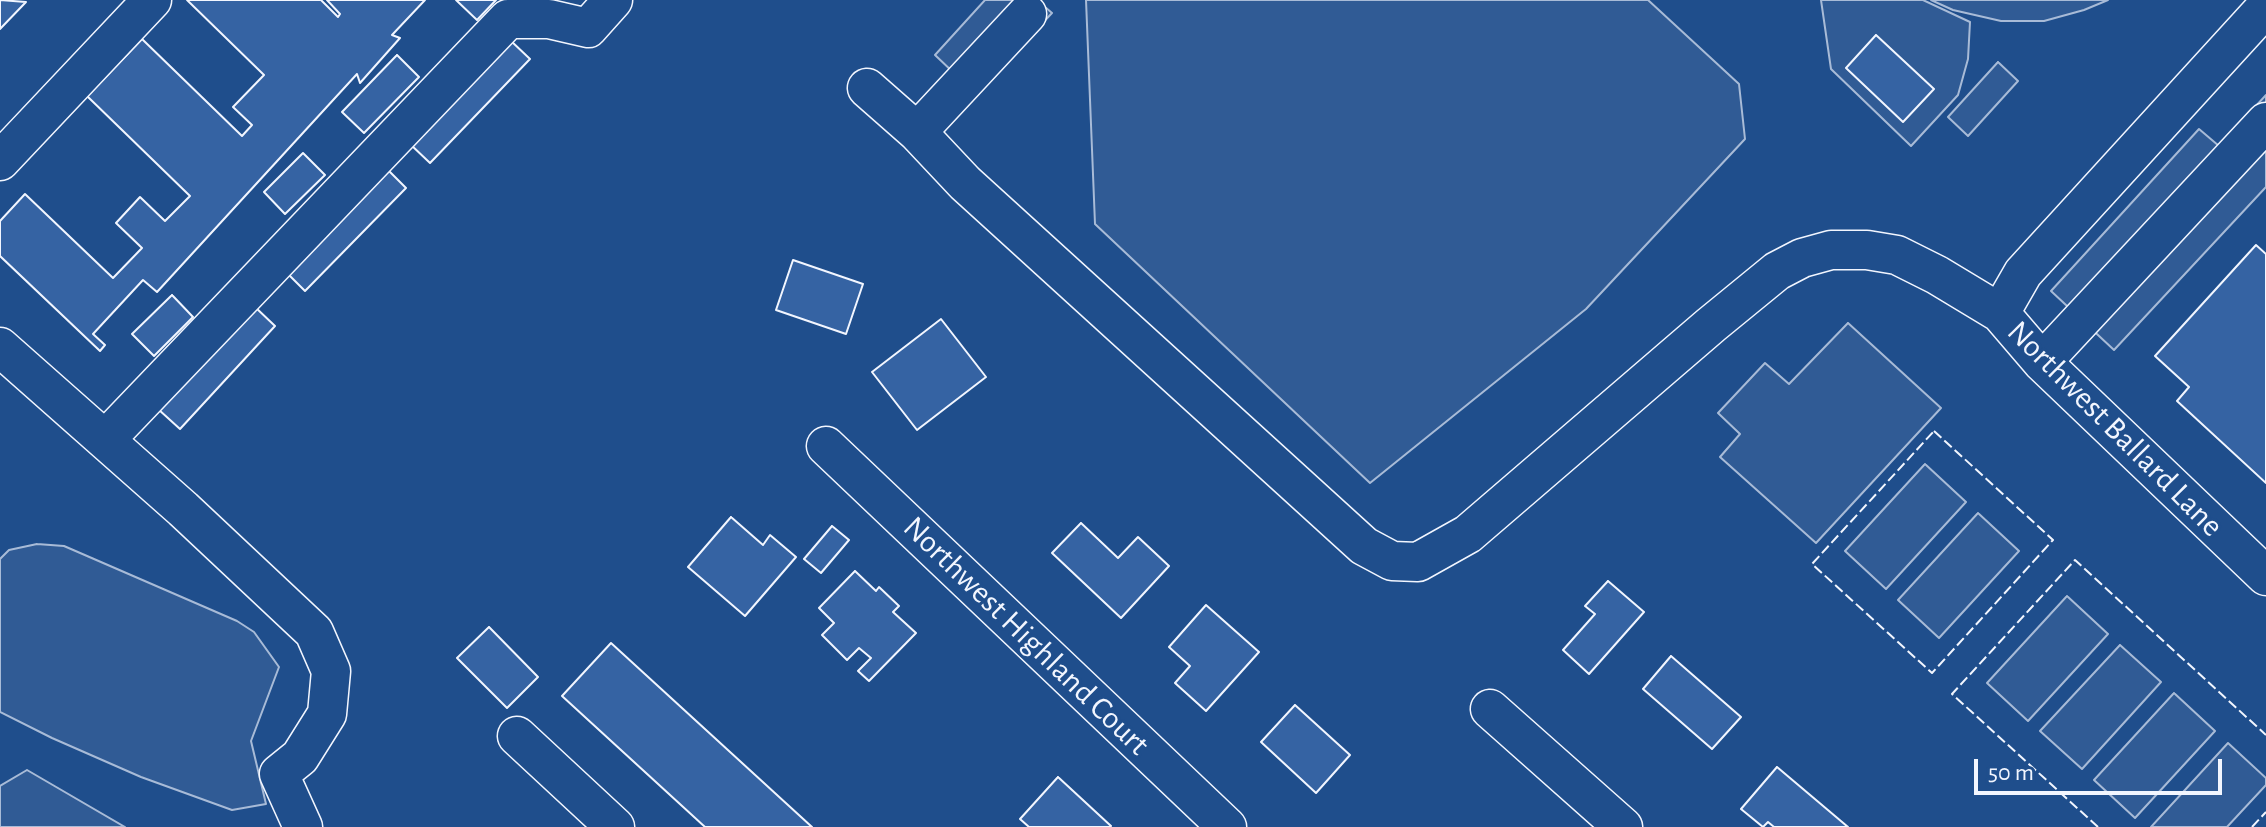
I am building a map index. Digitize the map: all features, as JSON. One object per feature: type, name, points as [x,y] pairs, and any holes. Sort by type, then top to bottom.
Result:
[{"type":"street","points":[[0,161],[152,0]]},
{"type":"street","points":[[105,440],[508,19],[549,19],[588,28],[613,0]]},
{"type":"street","points":[[2000,313],[2023,273],[2266,7]]},
{"type":"street","points":[[917,132],[1027,14]]},
{"type":"street","name":"Northwest Ballard Lane","points":[[867,88],[917,132],[965,183],[1364,546],[1392,561],[1418,562],[1468,534],[1777,271],[1802,258],[1831,250],[1867,250],[1897,255],[2000,313],[2042,362],[2266,576]]},
{"type":"street","points":[[2042,362],[2266,122]]},
{"type":"street","points":[[0,347],[183,509],[314,632],[331,671],[327,714],[300,757],[279,774],[303,827]]},
{"type":"street","name":"Northwest Highland Court","points":[[826,446],[1227,827]]},
{"type":"street","points":[[1490,709],[1623,827]]},
{"type":"street","points":[[517,736],[615,827]]},
{"type":"shaded area","points":[[985,0],[1037,0],[1052,13],[976,94],[935,55]]},
{"type":"shaded area","points":[[1086,0],[1648,0],[1739,84],[1745,139],[1586,309],[1370,483],[1095,224]]},
{"type":"shaded area","points":[[1821,0],[1923,0],[1970,22],[1968,59],[1958,95],[1911,146],[1831,69]]},
{"type":"shaded area","points":[[1931,0],[2108,0],[2044,21],[2001,21],[1953,10]]},
{"type":"shaded area","points":[[1998,62],[2018,81],[1968,136],[1948,117]]},
{"type":"shaded area","points":[[2266,95],[2266,187],[2114,350],[2051,291],[2199,129],[2219,146]]},
{"type":"shaded area","points":[[1848,323],[1941,408],[1816,543],[1720,457],[1740,434],[1718,413],[1765,363],[1789,384]]},
{"type":"shaded area","points":[[1925,464],[1966,502],[1886,589],[1845,551]]},
{"type":"shaded area","points":[[1978,513],[2019,551],[1939,638],[1898,600]]},
{"type":"shaded area","points":[[37,544],[64,546],[237,621],[254,632],[279,667],[251,741],[266,804],[232,810],[141,777],[0,712],[0,559],[9,550]]},
{"type":"shaded area","points":[[2067,596],[2108,634],[2028,721],[1987,683]]},
{"type":"shaded area","points":[[2120,645],[2161,682],[2082,769],[2040,731]]},
{"type":"shaded area","points":[[2174,693],[2215,731],[2135,818],[2094,780]]},
{"type":"shaded area","points":[[2228,743],[2266,778],[2266,785],[2227,827],[2151,827]]},
{"type":"shaded area","points":[[27,770],[125,827],[0,827],[0,786]]},
{"type":"building","points":[[0,0],[26,2],[0,29]]},
{"type":"building","points":[[187,0],[321,0],[338,17],[340,14],[327,0],[425,0],[392,35],[400,38],[360,83],[357,74],[157,292],[143,280],[93,334],[105,345],[100,351],[0,256],[0,221],[25,194],[113,278],[142,248],[116,223],[140,197],[165,221],[190,196],[87,96],[142,39],[242,136],[252,125],[233,107],[264,75]]},
{"type":"building","points":[[456,0],[496,0],[477,20]]},
{"type":"building","points":[[1876,35],[1934,89],[1903,122],[1846,68]]},
{"type":"building","points":[[510,40],[530,59],[430,163],[410,144]]},
{"type":"building","points":[[397,55],[419,77],[364,133],[342,112]]},
{"type":"building","points":[[303,153],[325,175],[285,214],[264,192]]},
{"type":"building","points":[[386,168],[406,188],[305,291],[286,272]]},
{"type":"building","points":[[2256,245],[2266,254],[2266,483],[2177,401],[2189,387],[2155,356]]},
{"type":"building","points":[[793,260],[863,284],[846,334],[776,310]]},
{"type":"building","points":[[172,295],[193,317],[154,356],[132,334]]},
{"type":"building","points":[[254,306],[275,326],[180,429],[158,409]]},
{"type":"building","points":[[941,319],[986,377],[917,430],[872,372]]},
{"type":"building","points":[[731,517],[763,545],[770,535],[796,557],[745,616],[688,567]]},
{"type":"building","points":[[1081,523],[1118,558],[1138,537],[1169,566],[1121,618],[1052,553]]},
{"type":"building","points":[[832,526],[849,540],[821,573],[804,559]]},
{"type":"building","points":[[855,571],[876,591],[879,587],[899,606],[893,612],[916,633],[869,681],[858,671],[871,658],[859,648],[847,660],[822,635],[834,623],[819,608]]},
{"type":"building","points":[[1608,581],[1644,612],[1589,674],[1563,650],[1595,614],[1585,606]]},
{"type":"building","points":[[1206,605],[1259,652],[1206,711],[1175,683],[1190,666],[1169,647]]},
{"type":"building","points":[[489,627],[538,677],[507,708],[457,658]]},
{"type":"building","points":[[611,643],[812,827],[705,827],[562,696]]},
{"type":"building","points":[[1671,656],[1741,717],[1712,749],[1643,689]]},
{"type":"building","points":[[1295,705],[1350,755],[1316,793],[1261,742]]},
{"type":"building","points":[[1777,767],[1848,827],[1774,827],[1768,822],[1763,827],[1741,809]]},
{"type":"building","points":[[1058,777],[1111,826],[1029,827],[1020,819]]},
{"type":"fence","points":[[1934,431],[2053,540],[1932,673],[1812,564],[1934,431]]},
{"type":"fence","points":[[2098,827],[1952,694],[2075,560],[2266,735]]},
{"type":"fence","points":[[2252,827],[2266,812]]}]
